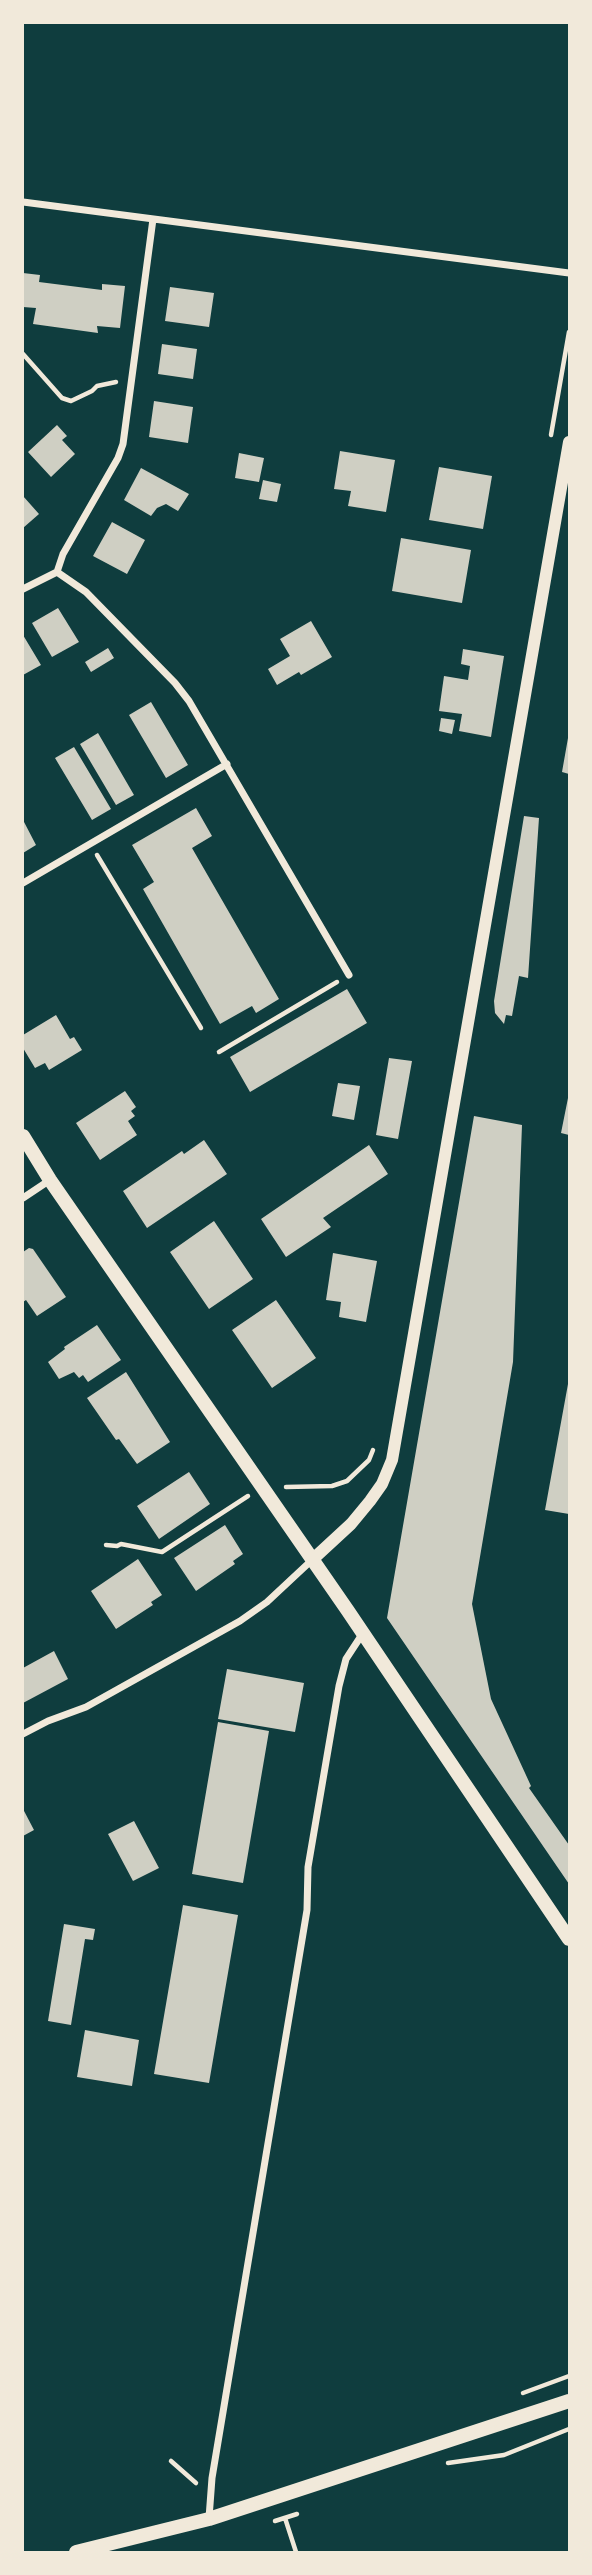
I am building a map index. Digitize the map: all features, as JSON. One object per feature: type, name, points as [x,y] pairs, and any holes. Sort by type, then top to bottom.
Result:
[{"type":"main road","points":[[23,1136],[50,1180],[363,1633],[569,1939]]},
{"type":"main road","points":[[76,2552],[209,2519],[569,2401]]},
{"type":"street","points":[[23,202],[569,273]]},
{"type":"street","points":[[23,589],[57,572],[123,444],[153,219]]},
{"type":"street","points":[[23,1734],[48,1721],[86,1707],[267,1602],[351,1524],[382,1484],[392,1461],[569,442]]},
{"type":"street","points":[[57,572],[86,592],[175,683],[227,764],[349,975]]},
{"type":"street","points":[[23,883],[227,764]]},
{"type":"street","points":[[23,1198],[50,1180]]},
{"type":"street","points":[[209,2519],[210,2489],[307,1910],[308,1867],[339,1686],[346,1659],[363,1633]]},
{"type":"path","points":[[551,440],[569,332]]},
{"type":"path","points":[[23,354],[62,398],[71,401],[86,395],[97,386],[108,383],[131,385]]},
{"type":"path","points":[[90,844],[201,1028]]},
{"type":"path","points":[[219,1052],[349,975]]},
{"type":"path","points":[[106,1545],[121,1544],[162,1552],[261,1487],[332,1486],[347,1481],[369,1460],[377,1439]]},
{"type":"path","points":[[517,2395],[569,2376]]},
{"type":"path","points":[[437,2466],[504,2455],[569,2429]]},
{"type":"path","points":[[171,2460],[194,2482],[210,2489]]},
{"type":"path","points":[[272,2521],[308,2510]]},
{"type":"path","points":[[285,2518],[296,2552]]},
{"type":"building","points":[[23,273],[40,275],[39,282],[102,290],[102,284],[125,286],[120,328],[97,326],[98,333],[33,324],[36,308],[23,307]]},
{"type":"building","points":[[170,287],[214,293],[209,327],[165,321]]},
{"type":"building","points":[[162,344],[197,349],[193,379],[158,374]]},
{"type":"building","points":[[154,401],[193,407],[188,443],[149,437]]},
{"type":"building","points":[[57,425],[67,436],[62,440],[75,454],[51,477],[28,452]]},
{"type":"building","points":[[340,451],[395,460],[386,512],[348,506],[351,491],[334,489]]},
{"type":"building","points":[[239,453],[264,458],[259,482],[235,478]]},
{"type":"building","points":[[439,467],[492,476],[483,529],[429,520]]},
{"type":"building","points":[[141,468],[189,494],[178,511],[166,504],[157,508],[151,516],[124,500]]},
{"type":"building","points":[[263,480],[281,484],[277,502],[259,499]]},
{"type":"building","points":[[23,496],[39,514],[23,528]]},
{"type":"building","points":[[112,522],[145,540],[127,574],[93,556]]},
{"type":"building","points":[[401,538],[471,550],[462,603],[392,591]]},
{"type":"building","points":[[58,608],[79,642],[52,657],[32,623]]},
{"type":"building","points":[[311,621],[332,657],[277,685],[268,669],[290,656],[280,639]]},
{"type":"building","points":[[23,635],[41,665],[23,675]]},
{"type":"building","points":[[108,648],[114,658],[91,672],[85,662]]},
{"type":"building","points":[[463,649],[504,656],[491,737],[459,731],[462,714],[439,711],[444,676],[468,680],[470,666],[461,664]]},
{"type":"building","points":[[151,702],[188,765],[166,778],[129,715]]},
{"type":"building","points":[[441,718],[455,720],[452,734],[439,731]]},
{"type":"building","points":[[98,733],[134,795],[116,805],[80,744]]},
{"type":"building","points":[[569,738],[569,774],[562,772]]},
{"type":"building","points":[[74,747],[111,809],[92,820],[55,758]]},
{"type":"building","points":[[196,808],[212,836],[192,848],[279,999],[256,1013],[252,1006],[220,1024],[143,889],[154,882],[132,845]]},
{"type":"building","points":[[524,816],[539,818],[528,978],[519,976],[512,1016],[506,1015],[504,1024],[495,1013],[494,1001]]},
{"type":"building","points":[[23,820],[36,845],[23,853]]},
{"type":"building","points":[[347,989],[367,1023],[250,1092],[230,1057]]},
{"type":"building","points":[[56,1015],[70,1039],[74,1037],[82,1050],[49,1070],[45,1063],[35,1068],[23,1048],[23,1035]]},
{"type":"building","points":[[389,1058],[412,1061],[398,1139],[376,1135]]},
{"type":"building","points":[[338,1083],[360,1086],[354,1120],[332,1116]]},
{"type":"building","points":[[125,1091],[136,1107],[131,1111],[135,1116],[128,1121],[137,1135],[100,1160],[76,1123]]},
{"type":"building","points":[[569,1098],[569,1135],[561,1133]]},
{"type":"building","points":[[474,1116],[522,1125],[513,1362],[472,1604],[491,1699],[531,1786],[529,1788],[569,1845],[569,1884],[387,1618]]},
{"type":"building","points":[[204,1140],[227,1174],[147,1228],[123,1191],[182,1151],[184,1154]]},
{"type":"building","points":[[369,1145],[388,1174],[323,1218],[331,1227],[286,1257],[261,1219]]},
{"type":"building","points":[[214,1221],[253,1279],[209,1309],[170,1252]]},
{"type":"building","points":[[29,1248],[33,1249],[66,1297],[37,1316],[26,1300],[23,1302],[23,1252]]},
{"type":"building","points":[[333,1253],[377,1261],[366,1322],[339,1317],[341,1302],[326,1300]]},
{"type":"building","points":[[276,1300],[316,1358],[272,1388],[232,1330]]},
{"type":"building","points":[[97,1325],[121,1360],[88,1382],[83,1375],[79,1378],[74,1372],[59,1379],[48,1362],[65,1349],[64,1347]]},
{"type":"building","points":[[126,1372],[170,1442],[137,1464],[119,1439],[116,1440],[87,1398]]},
{"type":"building","points":[[569,1385],[569,1514],[545,1510]]},
{"type":"building","points":[[189,1472],[210,1504],[159,1539],[137,1506]]},
{"type":"building","points":[[225,1525],[243,1554],[233,1561],[235,1564],[196,1591],[174,1558]]},
{"type":"building","points":[[138,1559],[162,1595],[151,1602],[153,1605],[116,1629],[91,1591]]},
{"type":"building","points":[[54,1651],[68,1679],[23,1703],[23,1668]]},
{"type":"building","points":[[227,1669],[304,1683],[295,1732],[218,1719]]},
{"type":"building","points":[[218,1722],[269,1731],[243,1883],[192,1874]]},
{"type":"building","points":[[23,1809],[34,1830],[23,1836]]},
{"type":"building","points":[[134,1821],[159,1868],[133,1881],[108,1834]]},
{"type":"building","points":[[183,1905],[238,1915],[209,2083],[154,2074]]},
{"type":"building","points":[[64,1924],[95,1929],[93,1940],[85,1939],[71,2025],[48,2021]]},
{"type":"building","points":[[85,2030],[139,2040],[132,2086],[77,2077]]}]
